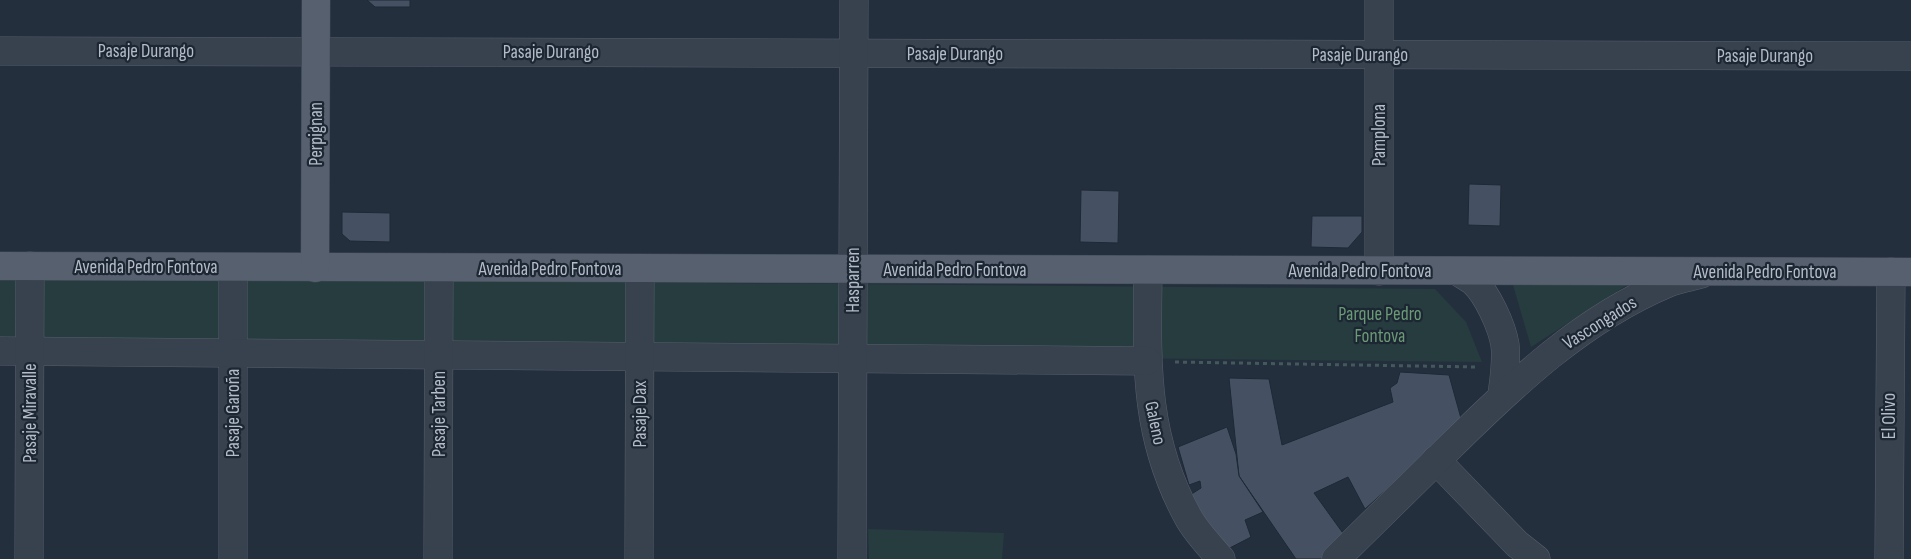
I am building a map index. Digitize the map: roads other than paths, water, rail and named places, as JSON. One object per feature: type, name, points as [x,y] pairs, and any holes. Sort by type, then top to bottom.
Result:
[{"type":"main road","name":"Perpignan","points":[[315,268],[316,0]]},
{"type":"main road","name":"Avenida Pedro Fontova","points":[[0,266],[439,269],[1901,272]]},
{"type":"street","name":"Hasparren","points":[[852,559],[854,0]]},
{"type":"street","name":"Pamplona","points":[[1379,0],[1379,271]]},
{"type":"street","name":"Pasaje Durango","points":[[0,51],[1911,56]]},
{"type":"street","name":"Pasaje Miravalle","points":[[29,559],[30,266]]},
{"type":"street","name":"Pasaje Garoña","points":[[232,268],[233,559]]},
{"type":"street","name":"Pasaje Tarben","points":[[438,559],[439,269]]},
{"type":"street","name":"Pasaje Dax","points":[[639,559],[640,269]]},
{"type":"street","name":"Galeno","points":[[1148,270],[1146,361],[1150,401],[1166,472],[1189,519],[1221,559]]},
{"type":"street","points":[[1457,271],[1474,283],[1488,302],[1498,323],[1505,344],[1502,395]]},
{"type":"street","name":"Vascongados","points":[[1336,559],[1502,395],[1538,364],[1592,325],[1630,302],[1669,283],[1709,272]]},
{"type":"street","name":"El Olivo","points":[[1889,559],[1901,272]]},
{"type":"street","points":[[0,351],[1146,361]]},
{"type":"street","points":[[1436,460],[1517,544],[1536,559]]},
{"type":"park label","name":"Parque Pedro Fontova","points":[[1380,325]]}]
